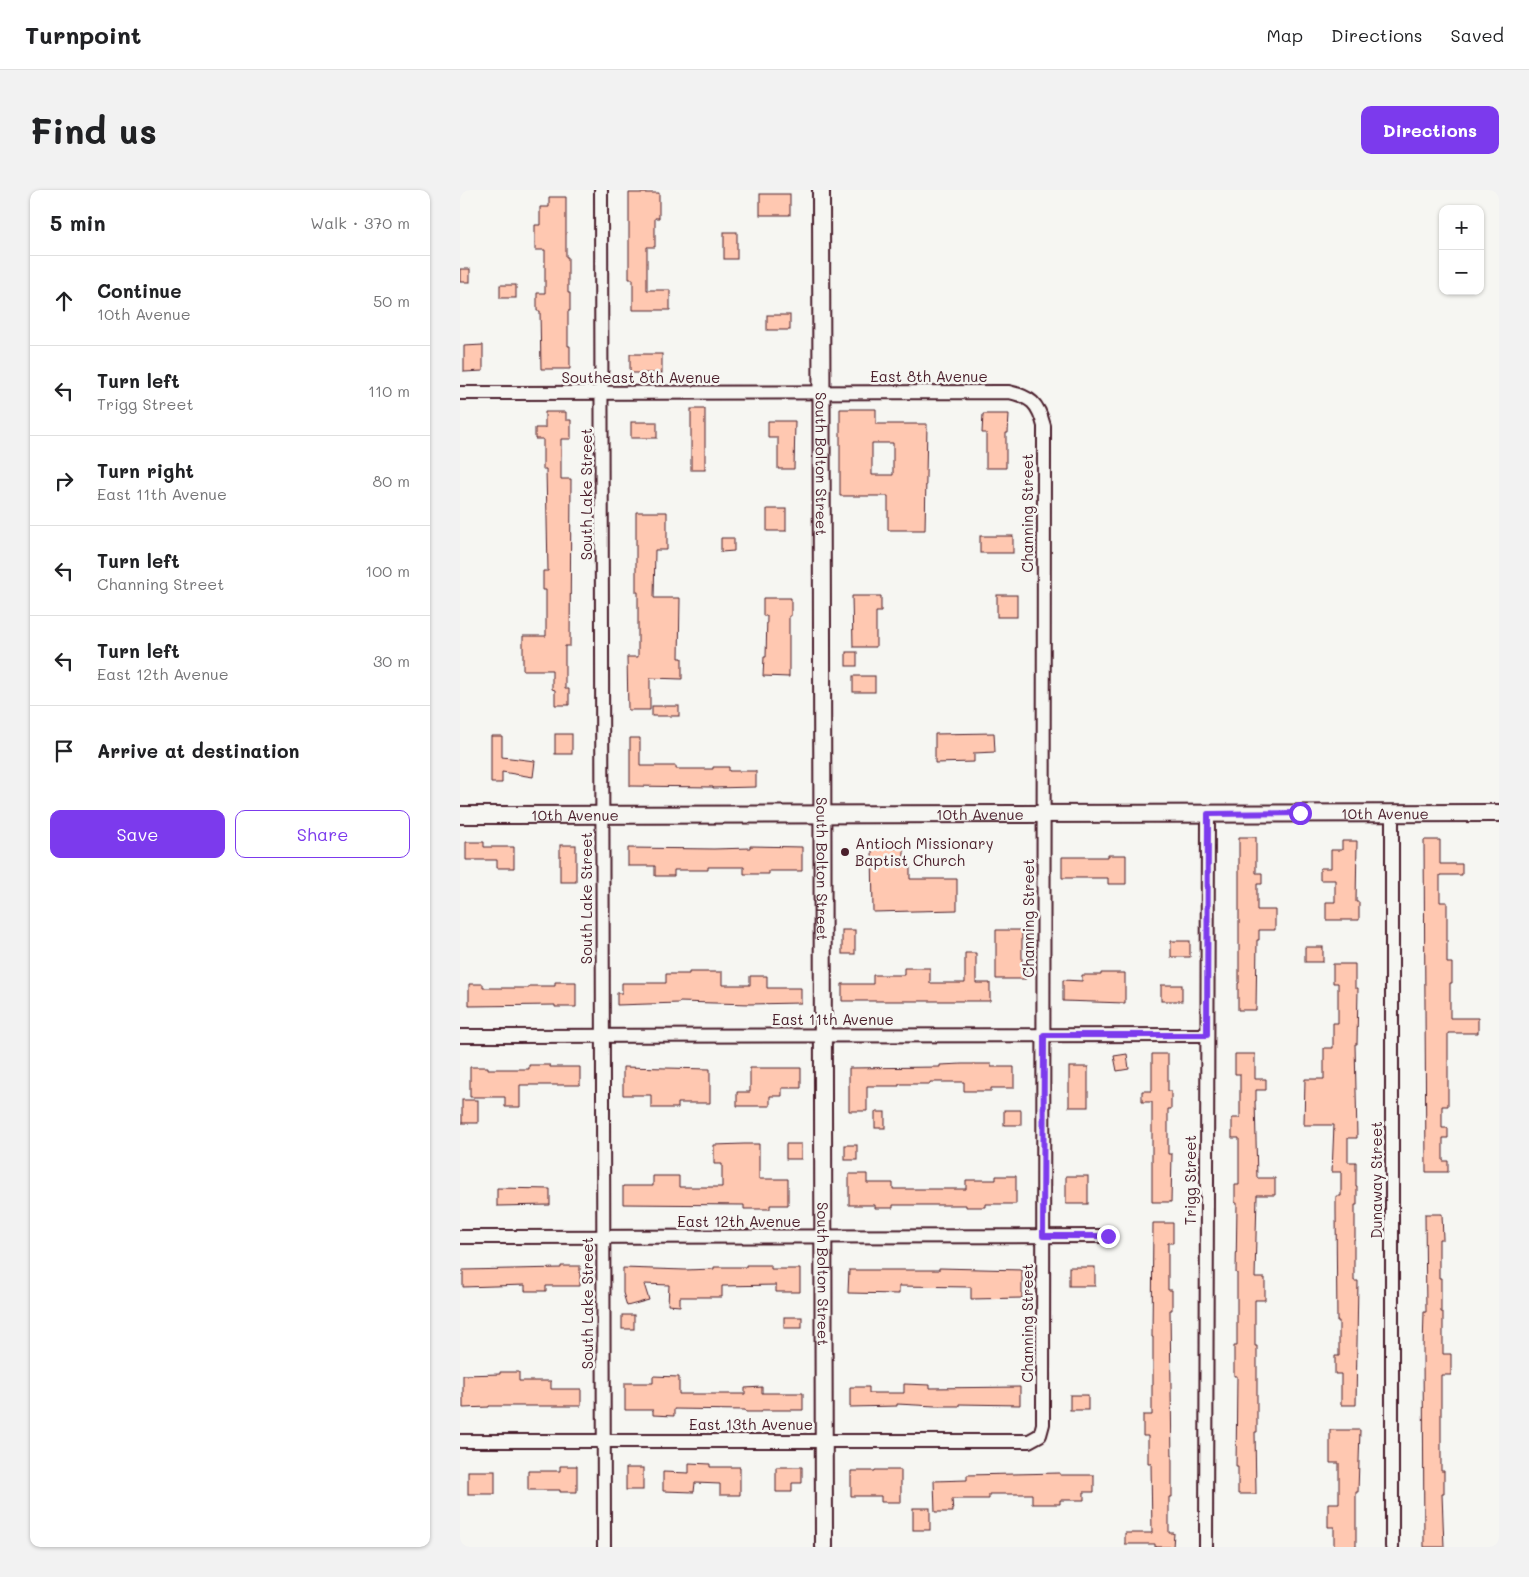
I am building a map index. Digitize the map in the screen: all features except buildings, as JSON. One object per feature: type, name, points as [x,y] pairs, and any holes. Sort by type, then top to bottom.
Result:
[{"type":"main road","name":"South Bolton Street","points":[[821,190],[824,1547]]},
{"type":"main road","name":"10th Avenue","points":[[460,815],[1499,813]]},
{"type":"street","name":"South Lake Street","points":[[601,190],[604,1547]]},
{"type":"street","name":"Southeast 8th Avenue","points":[[460,393],[822,392]]},
{"type":"street","name":"East 8th Avenue","points":[[822,392],[1009,392],[1023,395],[1034,402]]},
{"type":"street","name":"Channing Street","points":[[1034,402],[1041,414],[1044,426],[1043,1424],[1040,1435]]},
{"type":"street","name":"Dunaway Street","points":[[1392,813],[1392,1547]]},
{"type":"street","name":"Trigg Street","points":[[1206,1547],[1208,814]]},
{"type":"street","name":"East 11th Avenue","points":[[460,1036],[1207,1035]]},
{"type":"street","name":"East 12th Avenue","points":[[460,1237],[1108,1236]]},
{"type":"street","name":"East 13th Avenue","points":[[460,1441],[1029,1441],[1040,1435]]},
{"type":"place","name":"Antioch Missionary Baptist Church","points":[[845,852]]},
{"type":"route","points":[[1108,1236],[1043,1236],[1044,1035],[1207,1035],[1208,814],[1300,813]]}]
